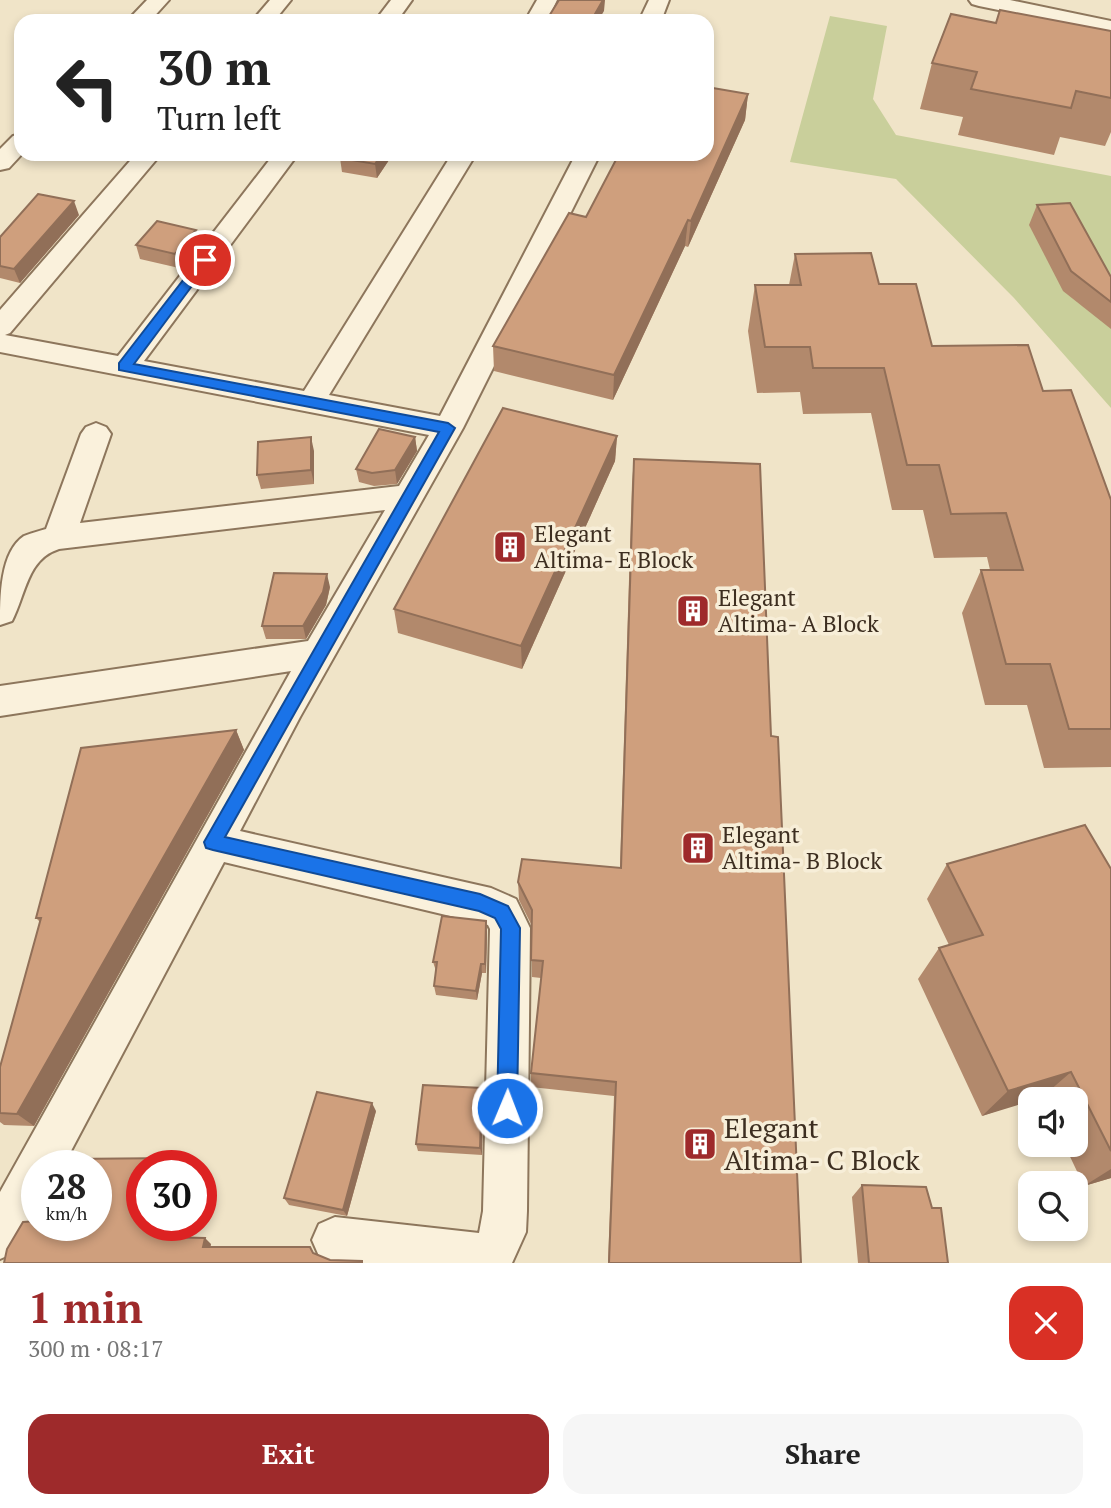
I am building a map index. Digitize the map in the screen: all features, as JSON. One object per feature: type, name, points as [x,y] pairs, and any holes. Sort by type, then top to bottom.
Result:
[{"type":"street","points":[[145,14],[159,0]]},
{"type":"street","points":[[269,14],[281,0]]},
{"type":"street","points":[[391,14],[402,0]]},
{"type":"street","points":[[979,0],[1111,27]]},
{"type":"street","points":[[0,163],[14,148]]},
{"type":"street","points":[[0,327],[143,161]]},
{"type":"street","points":[[124,367],[280,161]]},
{"type":"street","points":[[311,402],[460,161]]},
{"type":"street","points":[[47,1150],[213,842],[448,428],[584,161]]},
{"type":"street","points":[[0,343],[448,428]]},
{"type":"street","points":[[59,537],[96,434]]},
{"type":"street","points":[[0,612],[23,556],[34,545],[59,537],[410,496]]},
{"type":"street","points":[[0,701],[319,653]]},
{"type":"street","points":[[213,842],[491,906],[502,912],[510,928],[505,1211],[503,1232],[495,1250],[480,1256],[335,1240]]},
{"type":"street","points":[[0,1236],[21,1198]]},
{"type":"green space","points":[[830,16],[887,26],[873,99],[896,135],[1111,176],[1111,408],[1014,298],[896,179],[790,162]]},
{"type":"building","points":[[559,0],[603,0],[595,14],[550,14]]},
{"type":"building","points":[[1000,10],[1111,31],[1111,98],[1076,91],[1071,108],[971,89],[977,72],[932,63],[951,14],[996,23]]},
{"type":"building","points":[[714,88],[748,94],[691,221],[688,220],[614,375],[493,346],[569,213],[586,217],[615,161],[714,161]]},
{"type":"building","points":[[38,194],[74,201],[14,269],[0,266],[0,237]]},
{"type":"building","points":[[1070,203],[1111,277],[1111,302],[1071,271],[1037,205]]},
{"type":"building","points":[[157,221],[196,230],[175,254],[136,245]]},
{"type":"building","points":[[871,253],[879,284],[916,284],[932,346],[1028,345],[1043,391],[1071,390],[1111,500],[1111,729],[1069,729],[1050,664],[1006,664],[981,570],[1023,570],[1006,513],[951,514],[939,465],[907,465],[884,368],[813,368],[810,347],[765,347],[755,285],[801,285],[795,254]]},
{"type":"building","name":"Elegant Altima- E Block","points":[[503,408],[617,436],[521,646],[394,609]]},
{"type":"building","points":[[379,429],[415,437],[395,470],[372,473],[356,469]]},
{"type":"building","points":[[311,437],[311,470],[257,475],[258,442]]},
{"type":"building","points":[[634,459],[760,464],[771,736],[778,737],[801,1263],[609,1263],[616,1082],[531,1073],[543,961],[531,960],[532,910],[518,882],[522,859],[621,868]]},
{"type":"building","points":[[274,573],[327,574],[323,592],[303,626],[262,626]]},
{"type":"building","points":[[236,730],[17,1114],[0,1113],[0,1067],[41,918],[36,918],[81,748]]},
{"type":"building","points":[[1085,825],[1111,869],[1111,1151],[1088,1106],[1088,1087],[1079,1087],[1071,1072],[1008,1091],[939,948],[983,935],[947,864]]},
{"type":"building","points":[[442,916],[486,921],[485,964],[481,964],[476,991],[434,986],[437,962],[433,962]]},
{"type":"building","points":[[423,1085],[482,1088],[480,1148],[416,1144]]},
{"type":"building","points":[[317,1092],[372,1103],[343,1210],[284,1198]]},
{"type":"building","points":[[126,1158],[126,1241],[204,1241],[203,1247],[310,1247],[313,1253],[330,1260],[362,1263],[4,1263],[7,1249],[21,1225],[21,1241],[112,1241],[112,1159]]},
{"type":"building","points":[[862,1185],[926,1187],[932,1208],[941,1208],[948,1263],[869,1263]]},
{"type":"place","name":"Elegant Altima- E Block","points":[[510,547]]},
{"type":"place","name":"Elegant Altima- A Block","points":[[693,611]]},
{"type":"place","name":"Elegant Altima- B Block","points":[[698,848]]},
{"type":"place","name":"Elegant Altima- C Block","points":[[700,1144]]},
{"type":"route","points":[[205,260],[124,367],[448,428],[213,842],[480,903],[502,912],[510,928],[507,1108]]}]
